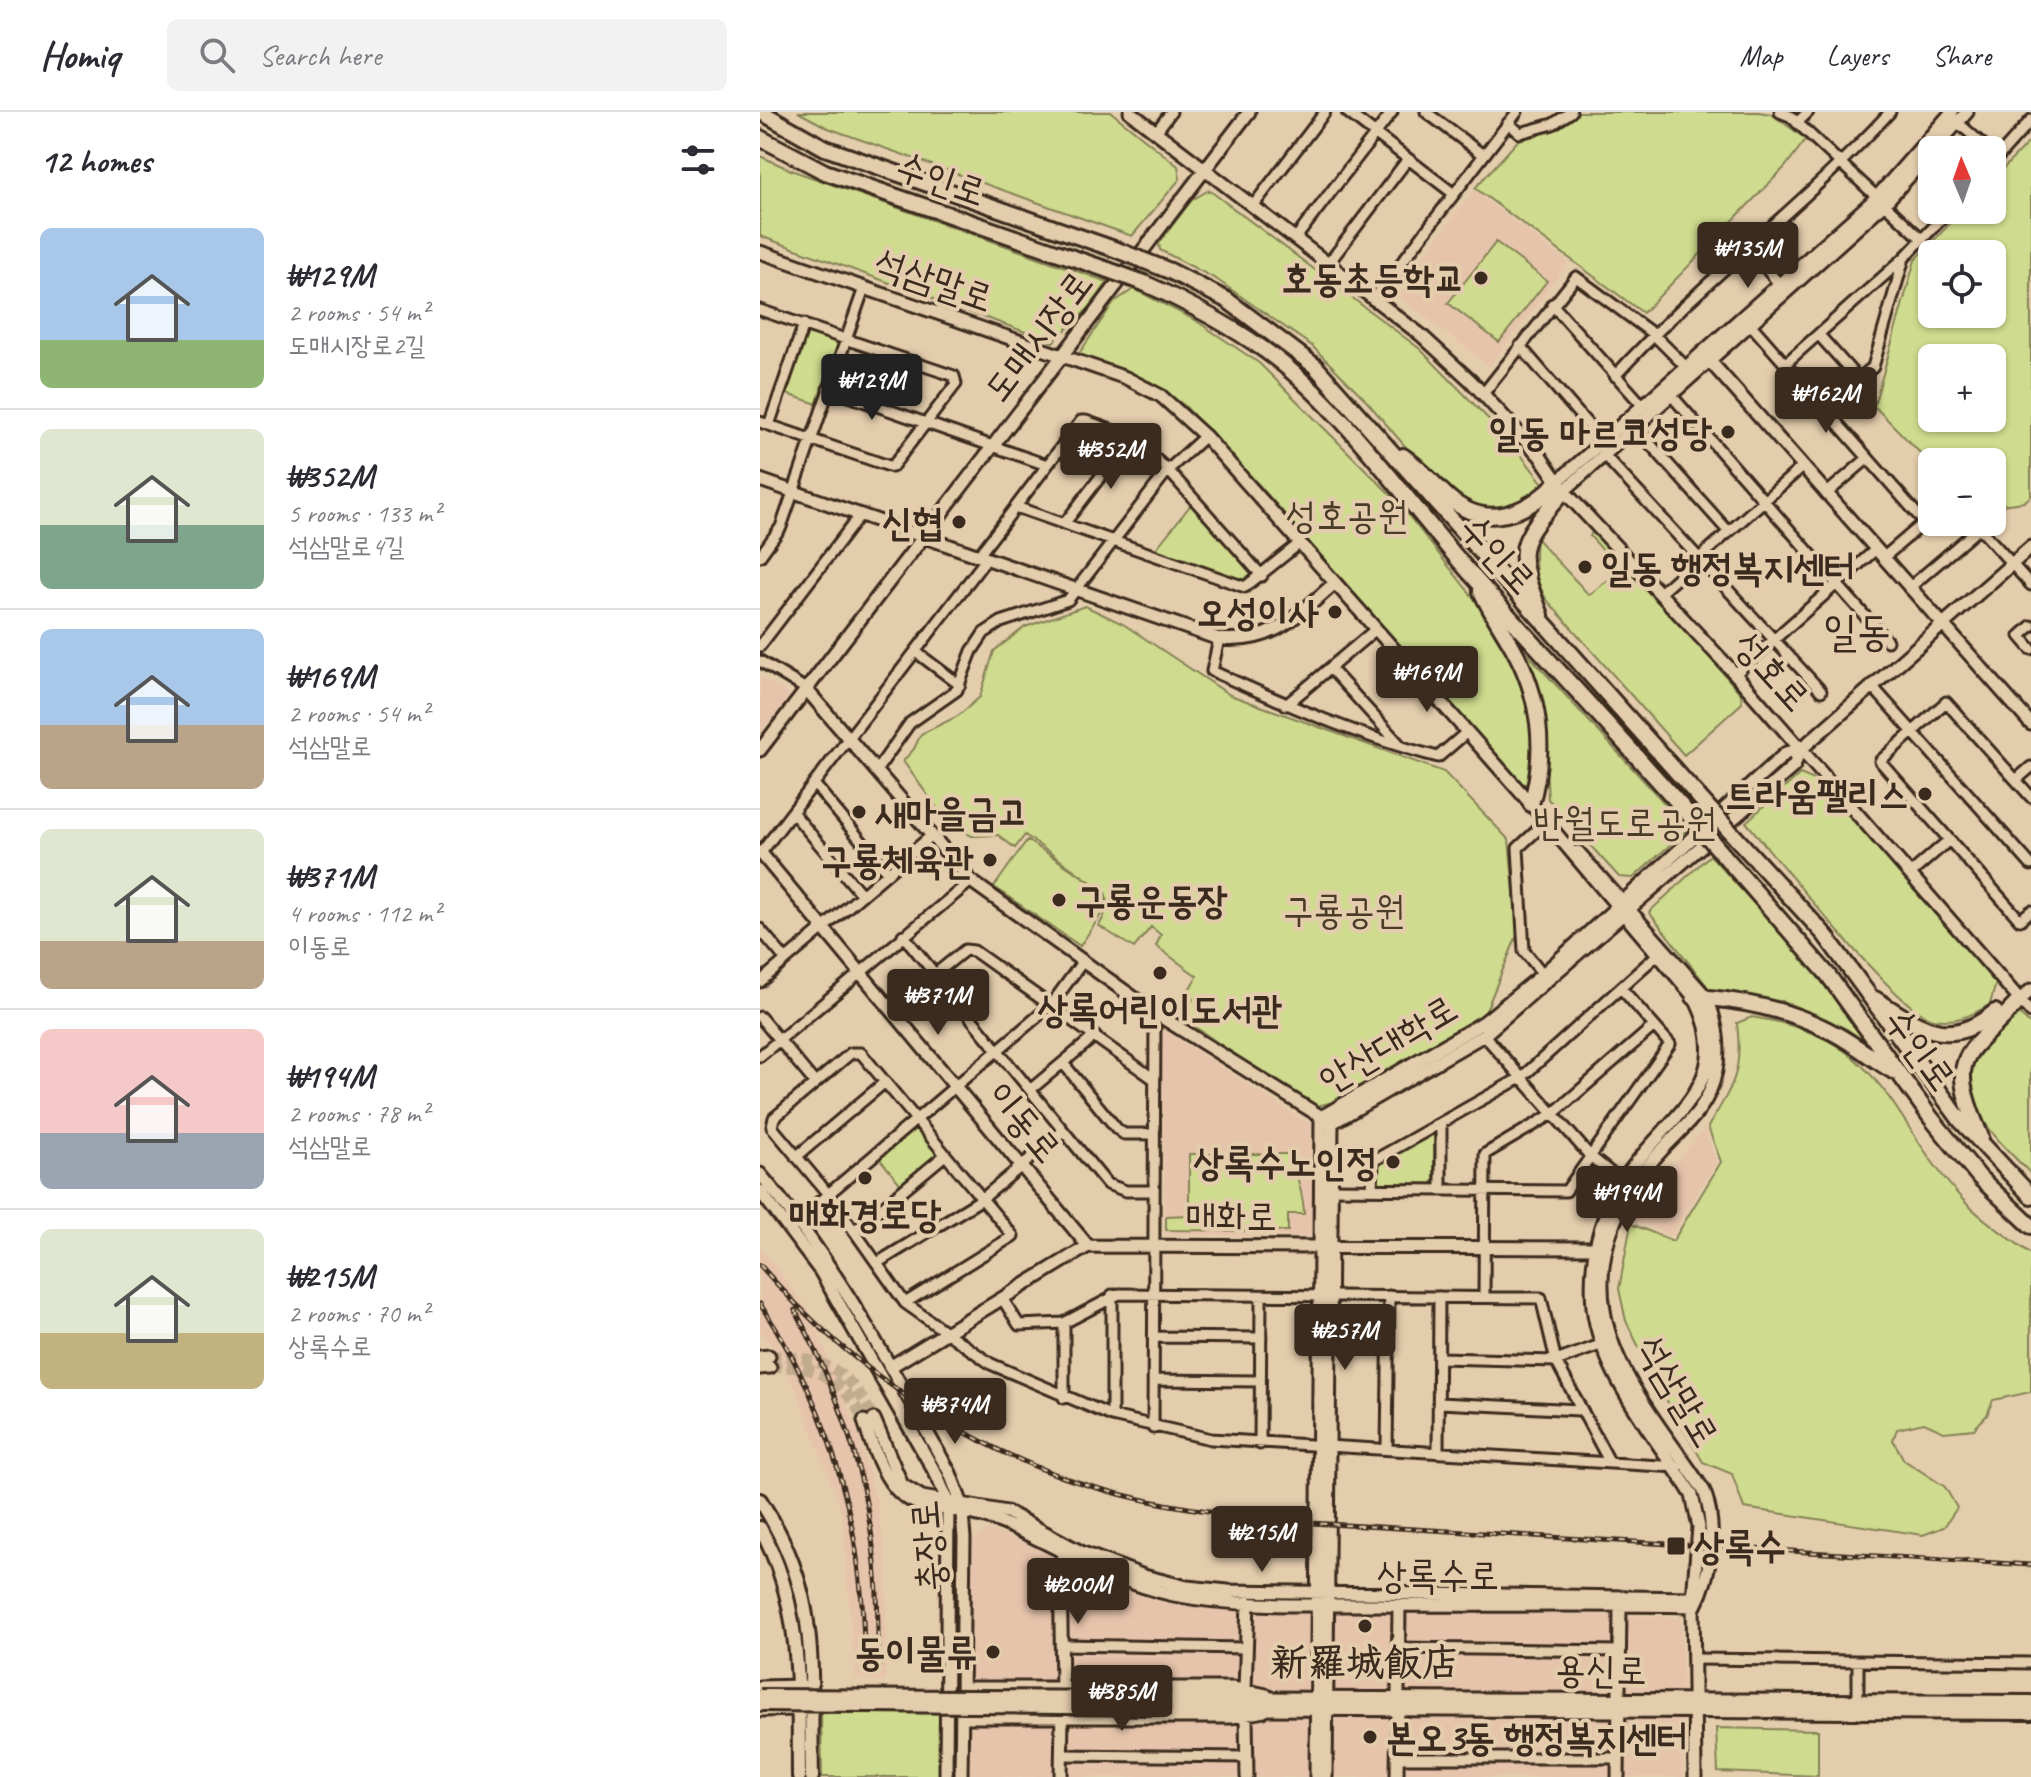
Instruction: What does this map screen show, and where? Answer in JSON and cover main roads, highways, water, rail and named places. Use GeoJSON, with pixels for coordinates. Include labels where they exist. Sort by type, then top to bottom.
{"type":"FeatureCollection","features":[{"type":"Feature","properties":{"kind":"highway","name":"수인로"},"geometry":{"type":"LineString","coordinates":[[761,112],[825,148],[1170,271],[1227,300],[1315,366],[1825,935],[1961,1121],[2031,1196]]}},
{"type":"Feature","properties":{"kind":"highway","name":"수인로"},"geometry":{"type":"LineString","coordinates":[[760,139],[825,172],[1144,283],[1187,302],[1273,357],[1320,400],[1478,583],[1566,675],[1691,817],[1828,975],[1898,1074],[1980,1178],[2031,1226]]}},
{"type":"Feature","properties":{"kind":"highway"},"geometry":{"type":"LineString","coordinates":[[1376,433],[1422,469],[1452,501],[1477,514],[1500,516],[1517,513],[1560,486],[1529,531],[1523,551],[1525,580],[1546,626]]}},
{"type":"Feature","properties":{"kind":"highway"},"geometry":{"type":"LineString","coordinates":[[1478,583],[1490,612],[1513,647],[1536,703],[1540,758],[1531,804]]}},
{"type":"Feature","properties":{"kind":"highway"},"geometry":{"type":"LineString","coordinates":[[1868,996],[1926,1030],[1942,1035],[1965,1031],[2004,1005],[2026,995]]}},
{"type":"Feature","properties":{"kind":"highway"},"geometry":{"type":"LineString","coordinates":[[1986,1148],[1964,1096],[1962,1073],[1970,1048],[2026,995]]}},
{"type":"Feature","properties":{"kind":"highway"},"geometry":{"type":"LineString","coordinates":[[1700,997],[1800,1018],[1830,1031],[1898,1074]]}},
{"type":"Feature","properties":{"kind":"main road"},"geometry":{"type":"LineString","coordinates":[[760,1500],[793,1561],[804,1595],[810,1632],[799,1777]]}},
{"type":"Feature","properties":{"kind":"main road"},"geometry":{"type":"LineString","coordinates":[[760,1528],[785,1583],[795,1623],[804,1685]]}},
{"type":"Feature","properties":{"kind":"main road"},"geometry":{"type":"LineString","coordinates":[[760,1696],[1171,1703]]}},
{"type":"Feature","properties":{"kind":"main road","name":"용신로"},"geometry":{"type":"LineString","coordinates":[[1695,1707],[1858,1701],[2031,1702]]}},
{"type":"Feature","properties":{"kind":"main road"},"geometry":{"type":"LineString","coordinates":[[760,1704],[1171,1703]]}},
{"type":"Feature","properties":{"kind":"main road","name":"용신로"},"geometry":{"type":"LineString","coordinates":[[1171,1703],[2031,1713]]}},
{"type":"Feature","properties":{"kind":"main road"},"geometry":{"type":"LineString","coordinates":[[804,1710],[812,1777]]}},
{"type":"Feature","properties":{"kind":"tunnel"},"geometry":{"type":"LineString","coordinates":[[769,1356],[805,1359],[833,1369],[855,1388],[874,1419]]}},
{"type":"Feature","properties":{"kind":"tunnel"},"geometry":{"type":"LineString","coordinates":[[770,1367],[802,1369],[827,1377],[847,1394],[864,1421]]}},
{"type":"Feature","properties":{"kind":"railway"},"geometry":{"type":"LineString","coordinates":[[760,1265],[836,1341],[878,1376],[923,1407],[969,1435],[1018,1459],[1068,1479],[1119,1494],[1206,1511],[1294,1522],[2031,1565]]}},
{"type":"Feature","properties":{"kind":"railway"},"geometry":{"type":"LineString","coordinates":[[760,1304],[807,1388],[840,1476],[858,1568],[864,1664]]}},
{"type":"Feature","properties":{"kind":"railway"},"geometry":{"type":"LineString","coordinates":[[795,1310],[836,1398],[864,1491],[876,1569],[879,1667]]}},
{"type":"Feature","properties":{"kind":"place","name":"호동초등학교"},"geometry":{"type":"Point","coordinates":[1481,278]}},
{"type":"Feature","properties":{"kind":"place","name":"일동 마르코성당"},"geometry":{"type":"Point","coordinates":[1728,432]}},
{"type":"Feature","properties":{"kind":"place","name":"신협"},"geometry":{"type":"Point","coordinates":[959,522]}},
{"type":"Feature","properties":{"kind":"place","name":"일동 행정복지센터"},"geometry":{"type":"Point","coordinates":[1585,567]}},
{"type":"Feature","properties":{"kind":"place","name":"오성이사"},"geometry":{"type":"Point","coordinates":[1335,612]}},
{"type":"Feature","properties":{"kind":"place","name":"트라움팰리스"},"geometry":{"type":"Point","coordinates":[1925,794]}},
{"type":"Feature","properties":{"kind":"place","name":"새마을금고"},"geometry":{"type":"Point","coordinates":[859,812]}},
{"type":"Feature","properties":{"kind":"place","name":"구룡체육관"},"geometry":{"type":"Point","coordinates":[990,860]}},
{"type":"Feature","properties":{"kind":"place","name":"구룡운동장"},"geometry":{"type":"Point","coordinates":[1059,900]}},
{"type":"Feature","properties":{"kind":"place","name":"상록어린이도서관"},"geometry":{"type":"Point","coordinates":[1160,973]}},
{"type":"Feature","properties":{"kind":"place","name":"상록수노인정"},"geometry":{"type":"Point","coordinates":[1393,1162]}},
{"type":"Feature","properties":{"kind":"place","name":"매화경로당"},"geometry":{"type":"Point","coordinates":[865,1178]}},
{"type":"Feature","properties":{"kind":"place","name":"상록수"},"geometry":{"type":"Point","coordinates":[1676,1546]}},
{"type":"Feature","properties":{"kind":"place","name":"新羅城飯店"},"geometry":{"type":"Point","coordinates":[1365,1626]}},
{"type":"Feature","properties":{"kind":"place","name":"동이물류"},"geometry":{"type":"Point","coordinates":[993,1652]}},
{"type":"Feature","properties":{"kind":"place","name":"본오3동 행정복지센터"},"geometry":{"type":"Point","coordinates":[1370,1737]}},
{"type":"Feature","properties":{"kind":"district","name":"일동"},"geometry":{"type":"Point","coordinates":[1857,631]}},
{"type":"Feature","properties":{"kind":"park label","name":"성호공원"},"geometry":{"type":"Point","coordinates":[1347,515]}},
{"type":"Feature","properties":{"kind":"park label","name":"반월도로공원"},"geometry":{"type":"Point","coordinates":[1625,822]}},
{"type":"Feature","properties":{"kind":"park label","name":"구룡공원"},"geometry":{"type":"Point","coordinates":[1344,910]}}]}
